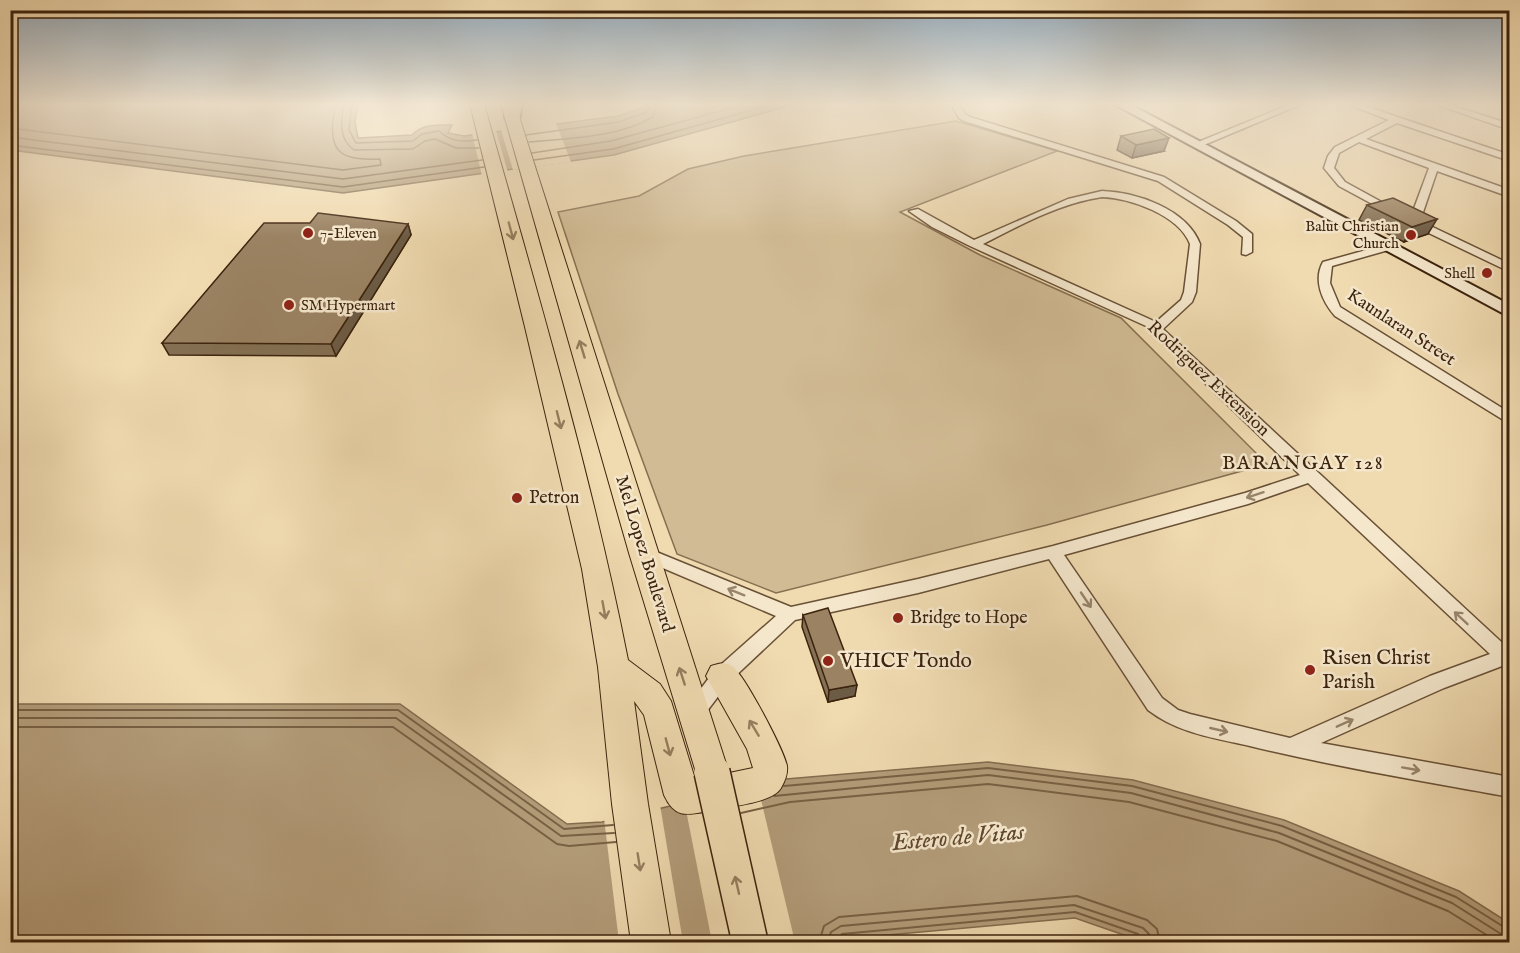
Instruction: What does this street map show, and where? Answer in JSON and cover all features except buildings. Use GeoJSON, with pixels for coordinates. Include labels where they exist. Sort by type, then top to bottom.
{"type":"FeatureCollection","features":[{"type":"Feature","properties":{"kind":"highway"},"geometry":{"type":"LineString","coordinates":[[488,148],[536,327],[594,560],[614,667],[630,804],[651,942]]}},
{"type":"Feature","properties":{"kind":"highway","name":"Mel Lopez Boulevard"},"geometry":{"type":"LineString","coordinates":[[523,148],[643,553],[712,772],[750,942]]}},
{"type":"Feature","properties":{"kind":"highway"},"geometry":{"type":"LineString","coordinates":[[614,667],[649,694],[659,711],[682,795],[686,798],[762,783],[769,778],[771,770],[759,737],[722,676]]}},
{"type":"Feature","properties":{"kind":"main road"},"geometry":{"type":"LineString","coordinates":[[1204,148],[1509,312]]}},
{"type":"Feature","properties":{"kind":"street"},"geometry":{"type":"LineString","coordinates":[[1062,148],[1161,179],[1232,223],[1248,236],[1246,252]]}},
{"type":"Feature","properties":{"kind":"street"},"geometry":{"type":"LineString","coordinates":[[1343,148],[1332,155],[1329,168],[1342,184],[1509,269]]}},
{"type":"Feature","properties":{"kind":"street"},"geometry":{"type":"LineString","coordinates":[[1385,148],[1509,194]]}},
{"type":"Feature","properties":{"kind":"street"},"geometry":{"type":"LineString","coordinates":[[1481,148],[1509,158]]}},
{"type":"Feature","properties":{"kind":"street"},"geometry":{"type":"LineString","coordinates":[[1414,222],[1434,166]]}},
{"type":"Feature","properties":{"kind":"street"},"geometry":{"type":"LineString","coordinates":[[974,244],[1004,228],[1084,195],[1119,195],[1137,199],[1155,207],[1185,228],[1193,237],[1195,244],[1190,292],[1185,302],[1157,328]]}},
{"type":"Feature","properties":{"kind":"street","name":"Rodriguez Extension"},"geometry":{"type":"LineString","coordinates":[[914,211],[974,244],[1138,315],[1157,328],[1311,477],[1507,660]]}},
{"type":"Feature","properties":{"kind":"street","name":"Kaunlaran Street"},"geometry":{"type":"LineString","coordinates":[[1388,247],[1327,264],[1324,269],[1332,306],[1339,313],[1509,420]]}},
{"type":"Feature","properties":{"kind":"street"},"geometry":{"type":"LineString","coordinates":[[1496,263],[1509,256]]}},
{"type":"Feature","properties":{"kind":"street"},"geometry":{"type":"LineString","coordinates":[[694,713],[722,676],[790,614],[1053,552],[1248,498],[1311,477]]}},
{"type":"Feature","properties":{"kind":"street"},"geometry":{"type":"LineString","coordinates":[[1053,552],[1155,704],[1172,717],[1291,747],[1509,787]]}},
{"type":"Feature","properties":{"kind":"street"},"geometry":{"type":"LineString","coordinates":[[643,553],[790,614]]}},
{"type":"Feature","properties":{"kind":"street"},"geometry":{"type":"LineString","coordinates":[[1291,747],[1437,682],[1507,660]]}},
{"type":"Feature","properties":{"kind":"shaded area"},"geometry":{"type":"Polygon","coordinates":[[[790,148],[1048,148],[1057,151],[900,212],[980,255],[1121,318],[1267,464],[1047,525],[776,593],[677,554],[618,394],[558,212],[639,196],[688,169],[790,148]]]}},
{"type":"Feature","properties":{"kind":"water"},"geometry":{"type":"Polygon","coordinates":[[[637,148],[614,155],[343,193],[11,150],[637,148]]]}},
{"type":"Feature","properties":{"kind":"water","name":"Estero de Vitas"},"geometry":{"type":"Polygon","coordinates":[[[10,704],[400,704],[567,824],[602,822],[786,779],[988,762],[1133,780],[1284,820],[1459,891],[1509,923],[1509,942],[1144,942],[1075,918],[810,942],[11,942],[10,704]]]}},
{"type":"Feature","properties":{"kind":"pier"},"geometry":{"type":"Polygon","coordinates":[[[476,148],[501,148],[508,173],[482,176],[476,148]]]}},
{"type":"Feature","properties":{"kind":"pier"},"geometry":{"type":"Polygon","coordinates":[[[507,148],[566,148],[571,162],[513,170],[507,148]]]}},
{"type":"Feature","properties":{"kind":"pier"},"geometry":{"type":"Polygon","coordinates":[[[757,783],[795,942],[712,942],[684,800],[757,783]]]}},
{"type":"Feature","properties":{"kind":"pier"},"geometry":{"type":"Polygon","coordinates":[[[660,805],[683,942],[619,942],[604,818],[660,805]]]}},
{"type":"Feature","properties":{"kind":"place","name":"7-Eleven"},"geometry":{"type":"Point","coordinates":[308,233]}},
{"type":"Feature","properties":{"kind":"place","name":"Balut Christian Church"},"geometry":{"type":"Point","coordinates":[1411,235]}},
{"type":"Feature","properties":{"kind":"place","name":"Shell"},"geometry":{"type":"Point","coordinates":[1487,273]}},
{"type":"Feature","properties":{"kind":"place","name":"SM Hypermart"},"geometry":{"type":"Point","coordinates":[289,305]}},
{"type":"Feature","properties":{"kind":"place","name":"Petron"},"geometry":{"type":"Point","coordinates":[517,498]}},
{"type":"Feature","properties":{"kind":"place","name":"Bridge to Hope"},"geometry":{"type":"Point","coordinates":[898,618]}},
{"type":"Feature","properties":{"kind":"place","name":"VHICF Tondo"},"geometry":{"type":"Point","coordinates":[828,661]}},
{"type":"Feature","properties":{"kind":"place","name":"Risen Christ Parish"},"geometry":{"type":"Point","coordinates":[1310,670]}},
{"type":"Feature","properties":{"kind":"district","name":"BARANGAY 128"},"geometry":{"type":"Point","coordinates":[1303,463]}}]}
